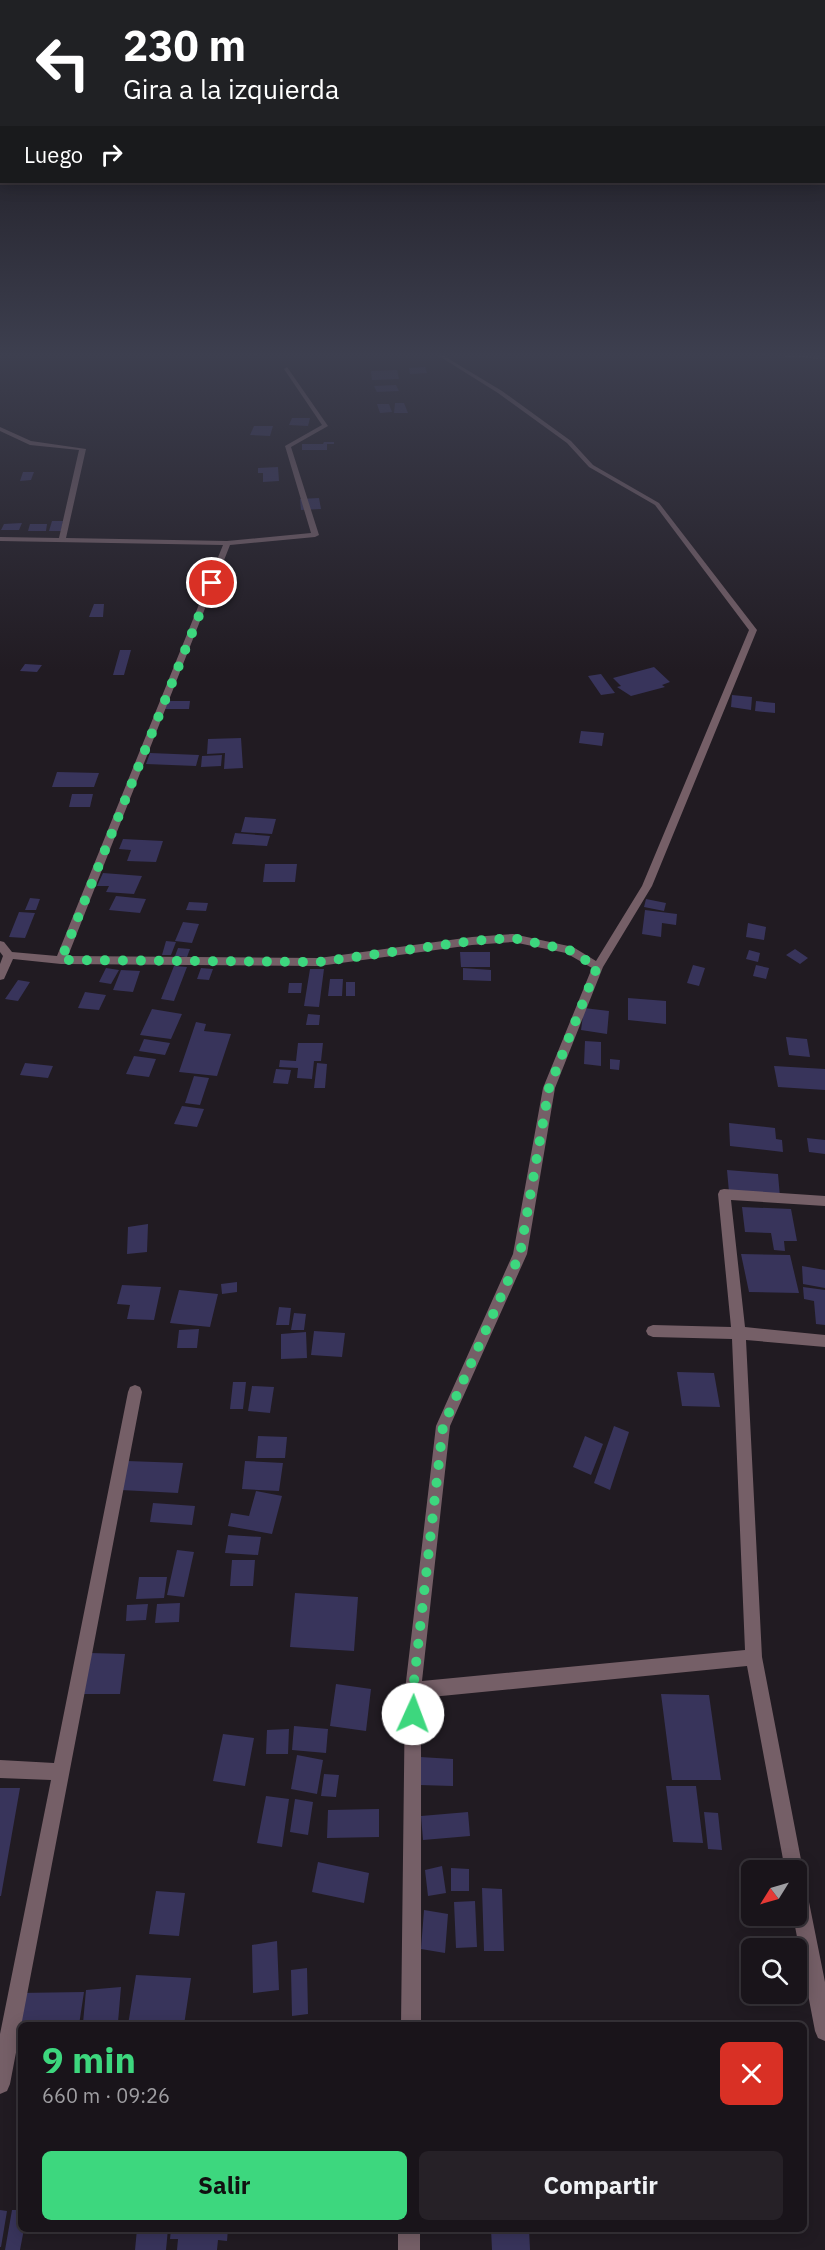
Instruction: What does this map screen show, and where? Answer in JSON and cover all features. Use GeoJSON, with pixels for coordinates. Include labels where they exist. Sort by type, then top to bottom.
{"type":"FeatureCollection","features":[{"type":"Feature","properties":{"kind":"street"},"geometry":{"type":"LineString","coordinates":[[62,540],[80,461]]}},
{"type":"Feature","properties":{"kind":"street"},"geometry":{"type":"LineString","coordinates":[[0,539],[228,543],[315,535],[293,461]]}},
{"type":"Feature","properties":{"kind":"street"},"geometry":{"type":"LineString","coordinates":[[411,2022],[413,1690],[443,1426],[520,1254],[549,1088],[597,967],[648,886],[753,630],[657,504],[591,466],[586,461]]}},
{"type":"Feature","properties":{"kind":"street"},"geometry":{"type":"LineString","coordinates":[[61,960],[228,543]]}},
{"type":"Feature","properties":{"kind":"street"},"geometry":{"type":"LineString","coordinates":[[0,945],[9,955],[61,960],[319,962],[472,941],[513,938],[569,950],[597,967]]}},
{"type":"Feature","properties":{"kind":"street"},"geometry":{"type":"LineString","coordinates":[[0,976],[9,955]]}},
{"type":"Feature","properties":{"kind":"street"},"geometry":{"type":"LineString","coordinates":[[792,1860],[754,1657],[739,1333],[724,1194],[825,1201]]}},
{"type":"Feature","properties":{"kind":"street"},"geometry":{"type":"LineString","coordinates":[[653,1331],[739,1333],[825,1341]]}},
{"type":"Feature","properties":{"kind":"street"},"geometry":{"type":"LineString","coordinates":[[0,2084],[135,1392]]}},
{"type":"Feature","properties":{"kind":"street"},"geometry":{"type":"LineString","coordinates":[[413,1690],[754,1657]]}},
{"type":"Feature","properties":{"kind":"street"},"geometry":{"type":"LineString","coordinates":[[0,1769],[61,1772]]}},
{"type":"Feature","properties":{"kind":"street"},"geometry":{"type":"LineString","coordinates":[[805,1926],[825,2031]]}},
{"type":"Feature","properties":{"kind":"street"},"geometry":{"type":"LineString","coordinates":[[409,2250],[410,2232]]}},
{"type":"Feature","properties":{"kind":"building"},"geometry":{"type":"Polygon","coordinates":[[[278,467],[279,481],[263,482],[263,473],[258,473],[258,468],[278,467]]]}},
{"type":"Feature","properties":{"kind":"building"},"geometry":{"type":"Polygon","coordinates":[[[23,472],[34,472],[31,480],[20,481],[23,472]]]}},
{"type":"Feature","properties":{"kind":"building"},"geometry":{"type":"Polygon","coordinates":[[[319,498],[321,509],[301,510],[300,499],[319,498]]]}},
{"type":"Feature","properties":{"kind":"building"},"geometry":{"type":"Polygon","coordinates":[[[52,521],[63,521],[61,531],[49,531],[52,521]]]}},
{"type":"Feature","properties":{"kind":"building"},"geometry":{"type":"Polygon","coordinates":[[[22,523],[19,530],[1,530],[4,524],[22,523]]]}},
{"type":"Feature","properties":{"kind":"building"},"geometry":{"type":"Polygon","coordinates":[[[30,524],[47,524],[46,531],[28,531],[30,524]]]}},
{"type":"Feature","properties":{"kind":"building"},"geometry":{"type":"Polygon","coordinates":[[[94,604],[104,604],[103,617],[89,617],[94,604]]]}},
{"type":"Feature","properties":{"kind":"building"},"geometry":{"type":"Polygon","coordinates":[[[120,650],[131,650],[124,675],[113,675],[120,650]]]}},
{"type":"Feature","properties":{"kind":"building"},"geometry":{"type":"Polygon","coordinates":[[[25,664],[42,665],[37,672],[20,671],[25,664]]]}},
{"type":"Feature","properties":{"kind":"building"},"geometry":{"type":"Polygon","coordinates":[[[654,667],[670,682],[662,685],[665,687],[631,696],[617,687],[621,686],[613,678],[654,667]]]}},
{"type":"Feature","properties":{"kind":"building"},"geometry":{"type":"Polygon","coordinates":[[[601,674],[615,693],[601,695],[588,676],[601,674]]]}},
{"type":"Feature","properties":{"kind":"building"},"geometry":{"type":"Polygon","coordinates":[[[732,695],[752,697],[751,710],[731,707],[732,695]]]}},
{"type":"Feature","properties":{"kind":"building"},"geometry":{"type":"Polygon","coordinates":[[[166,701],[190,701],[189,709],[164,709],[166,701]]]}},
{"type":"Feature","properties":{"kind":"building"},"geometry":{"type":"Polygon","coordinates":[[[756,701],[775,703],[775,713],[755,711],[756,701]]]}},
{"type":"Feature","properties":{"kind":"building"},"geometry":{"type":"Polygon","coordinates":[[[581,731],[604,733],[602,746],[579,743],[581,731]]]}},
{"type":"Feature","properties":{"kind":"building"},"geometry":{"type":"Polygon","coordinates":[[[241,738],[243,768],[224,769],[225,753],[207,754],[208,739],[241,738]]]}},
{"type":"Feature","properties":{"kind":"building"},"geometry":{"type":"Polygon","coordinates":[[[150,753],[199,755],[196,766],[146,764],[150,753]]]}},
{"type":"Feature","properties":{"kind":"building"},"geometry":{"type":"Polygon","coordinates":[[[222,755],[221,766],[201,767],[202,756],[222,755]]]}},
{"type":"Feature","properties":{"kind":"building"},"geometry":{"type":"Polygon","coordinates":[[[57,772],[99,773],[94,787],[52,787],[57,772]]]}},
{"type":"Feature","properties":{"kind":"building"},"geometry":{"type":"Polygon","coordinates":[[[72,794],[93,794],[90,807],[69,807],[72,794]]]}},
{"type":"Feature","properties":{"kind":"building"},"geometry":{"type":"Polygon","coordinates":[[[245,817],[276,819],[272,834],[241,832],[245,817]]]}},
{"type":"Feature","properties":{"kind":"building"},"geometry":{"type":"Polygon","coordinates":[[[235,833],[270,836],[267,846],[232,844],[235,833]]]}},
{"type":"Feature","properties":{"kind":"building"},"geometry":{"type":"Polygon","coordinates":[[[123,839],[163,841],[156,862],[127,861],[131,850],[119,849],[123,839]]]}},
{"type":"Feature","properties":{"kind":"building"},"geometry":{"type":"Polygon","coordinates":[[[265,864],[297,864],[295,882],[263,882],[265,864]]]}},
{"type":"Feature","properties":{"kind":"building"},"geometry":{"type":"Polygon","coordinates":[[[103,873],[142,876],[134,894],[106,892],[109,886],[97,886],[103,873]]]}},
{"type":"Feature","properties":{"kind":"building"},"geometry":{"type":"Polygon","coordinates":[[[116,896],[146,899],[140,913],[109,910],[116,896]]]}},
{"type":"Feature","properties":{"kind":"building"},"geometry":{"type":"Polygon","coordinates":[[[30,898],[40,899],[36,910],[25,910],[30,898]]]}},
{"type":"Feature","properties":{"kind":"building"},"geometry":{"type":"Polygon","coordinates":[[[646,899],[666,903],[664,911],[644,907],[646,899]]]}},
{"type":"Feature","properties":{"kind":"building"},"geometry":{"type":"Polygon","coordinates":[[[189,902],[208,903],[206,911],[186,910],[189,902]]]}},
{"type":"Feature","properties":{"kind":"building"},"geometry":{"type":"Polygon","coordinates":[[[645,910],[677,914],[676,925],[662,923],[661,937],[642,934],[645,910]]]}},
{"type":"Feature","properties":{"kind":"building"},"geometry":{"type":"Polygon","coordinates":[[[19,912],[35,913],[25,938],[9,937],[19,912]]]}},
{"type":"Feature","properties":{"kind":"building"},"geometry":{"type":"Polygon","coordinates":[[[183,922],[199,924],[192,943],[175,941],[183,922]]]}},
{"type":"Feature","properties":{"kind":"building"},"geometry":{"type":"Polygon","coordinates":[[[748,923],[766,927],[764,940],[746,937],[748,923]]]}},
{"type":"Feature","properties":{"kind":"building"},"geometry":{"type":"Polygon","coordinates":[[[166,941],[176,942],[171,955],[162,955],[166,941]]]}},
{"type":"Feature","properties":{"kind":"building"},"geometry":{"type":"Polygon","coordinates":[[[178,948],[190,949],[187,957],[175,956],[178,948]]]}},
{"type":"Feature","properties":{"kind":"building"},"geometry":{"type":"Polygon","coordinates":[[[795,949],[808,958],[800,964],[786,955],[795,949]]]}},
{"type":"Feature","properties":{"kind":"building"},"geometry":{"type":"Polygon","coordinates":[[[749,950],[760,953],[758,962],[746,959],[749,950]]]}},
{"type":"Feature","properties":{"kind":"building"},"geometry":{"type":"Polygon","coordinates":[[[460,952],[490,952],[490,967],[461,967],[460,952]]]}},
{"type":"Feature","properties":{"kind":"building"},"geometry":{"type":"Polygon","coordinates":[[[693,965],[705,968],[699,986],[687,983],[693,965]]]}},
{"type":"Feature","properties":{"kind":"building"},"geometry":{"type":"Polygon","coordinates":[[[756,965],[769,968],[766,979],[753,976],[756,965]]]}},
{"type":"Feature","properties":{"kind":"building"},"geometry":{"type":"Polygon","coordinates":[[[174,966],[187,967],[174,1001],[161,999],[174,966]]]}},
{"type":"Feature","properties":{"kind":"building"},"geometry":{"type":"Polygon","coordinates":[[[106,968],[119,970],[111,984],[99,982],[106,968]]]}},
{"type":"Feature","properties":{"kind":"building"},"geometry":{"type":"Polygon","coordinates":[[[201,968],[213,969],[209,980],[197,979],[201,968]]]}},
{"type":"Feature","properties":{"kind":"building"},"geometry":{"type":"Polygon","coordinates":[[[463,968],[491,970],[491,981],[463,980],[463,968]]]}},
{"type":"Feature","properties":{"kind":"building"},"geometry":{"type":"Polygon","coordinates":[[[310,969],[324,969],[319,1007],[304,1006],[310,969]]]}},
{"type":"Feature","properties":{"kind":"building"},"geometry":{"type":"Polygon","coordinates":[[[121,970],[140,971],[133,992],[113,990],[121,970]]]}},
{"type":"Feature","properties":{"kind":"building"},"geometry":{"type":"Polygon","coordinates":[[[330,979],[343,979],[342,996],[328,996],[330,979]]]}},
{"type":"Feature","properties":{"kind":"building"},"geometry":{"type":"Polygon","coordinates":[[[18,980],[30,982],[18,1001],[5,999],[18,980]]]}},
{"type":"Feature","properties":{"kind":"building"},"geometry":{"type":"Polygon","coordinates":[[[346,982],[355,982],[355,996],[346,996],[346,982]]]}},
{"type":"Feature","properties":{"kind":"building"},"geometry":{"type":"Polygon","coordinates":[[[289,983],[302,983],[301,993],[288,993],[289,983]]]}},
{"type":"Feature","properties":{"kind":"building"},"geometry":{"type":"Polygon","coordinates":[[[85,992],[106,995],[99,1010],[78,1008],[85,992]]]}},
{"type":"Feature","properties":{"kind":"building"},"geometry":{"type":"Polygon","coordinates":[[[628,998],[666,1001],[666,1024],[628,1020],[628,998]]]}},
{"type":"Feature","properties":{"kind":"building"},"geometry":{"type":"Polygon","coordinates":[[[584,1008],[609,1011],[607,1034],[581,1030],[584,1008]]]}},
{"type":"Feature","properties":{"kind":"building"},"geometry":{"type":"Polygon","coordinates":[[[152,1009],[182,1014],[171,1039],[140,1035],[152,1009]]]}},
{"type":"Feature","properties":{"kind":"building"},"geometry":{"type":"Polygon","coordinates":[[[308,1014],[320,1015],[319,1025],[306,1025],[308,1014]]]}},
{"type":"Feature","properties":{"kind":"building"},"geometry":{"type":"Polygon","coordinates":[[[196,1022],[206,1024],[204,1031],[231,1034],[217,1076],[179,1072],[196,1022]]]}},
{"type":"Feature","properties":{"kind":"building"},"geometry":{"type":"Polygon","coordinates":[[[786,1037],[807,1039],[810,1057],[789,1055],[786,1037]]]}},
{"type":"Feature","properties":{"kind":"building"},"geometry":{"type":"Polygon","coordinates":[[[144,1039],[170,1043],[165,1055],[139,1051],[144,1039]]]}},
{"type":"Feature","properties":{"kind":"building"},"geometry":{"type":"Polygon","coordinates":[[[585,1041],[601,1042],[601,1066],[584,1064],[585,1041]]]}},
{"type":"Feature","properties":{"kind":"building"},"geometry":{"type":"Polygon","coordinates":[[[298,1043],[323,1043],[321,1061],[314,1061],[312,1079],[297,1078],[298,1068],[279,1067],[280,1060],[296,1061],[298,1043]]]}},
{"type":"Feature","properties":{"kind":"building"},"geometry":{"type":"Polygon","coordinates":[[[134,1056],[156,1059],[149,1077],[126,1074],[134,1056]]]}},
{"type":"Feature","properties":{"kind":"building"},"geometry":{"type":"Polygon","coordinates":[[[610,1059],[620,1060],[619,1070],[610,1069],[610,1059]]]}},
{"type":"Feature","properties":{"kind":"building"},"geometry":{"type":"Polygon","coordinates":[[[25,1063],[53,1066],[48,1078],[20,1075],[25,1063]]]}},
{"type":"Feature","properties":{"kind":"building"},"geometry":{"type":"Polygon","coordinates":[[[317,1063],[327,1064],[325,1088],[314,1088],[317,1063]]]}},
{"type":"Feature","properties":{"kind":"building"},"geometry":{"type":"Polygon","coordinates":[[[774,1066],[825,1069],[825,1090],[778,1087],[774,1066]]]}},
{"type":"Feature","properties":{"kind":"building"},"geometry":{"type":"Polygon","coordinates":[[[276,1069],[291,1070],[288,1084],[273,1083],[276,1069]]]}},
{"type":"Feature","properties":{"kind":"building"},"geometry":{"type":"Polygon","coordinates":[[[194,1076],[209,1078],[200,1105],[185,1103],[194,1076]]]}},
{"type":"Feature","properties":{"kind":"building"},"geometry":{"type":"Polygon","coordinates":[[[182,1106],[204,1109],[197,1127],[174,1124],[182,1106]]]}},
{"type":"Feature","properties":{"kind":"building"},"geometry":{"type":"Polygon","coordinates":[[[729,1123],[775,1128],[776,1139],[782,1140],[783,1152],[730,1146],[729,1123]]]}},
{"type":"Feature","properties":{"kind":"building"},"geometry":{"type":"Polygon","coordinates":[[[807,1138],[825,1140],[825,1154],[809,1152],[807,1138]]]}},
{"type":"Feature","properties":{"kind":"building"},"geometry":{"type":"Polygon","coordinates":[[[727,1170],[778,1174],[780,1197],[729,1192],[727,1170]]]}},
{"type":"Feature","properties":{"kind":"building"},"geometry":{"type":"Polygon","coordinates":[[[742,1207],[791,1209],[797,1241],[784,1241],[785,1251],[774,1250],[771,1233],[745,1232],[742,1207]]]}},
{"type":"Feature","properties":{"kind":"building"},"geometry":{"type":"Polygon","coordinates":[[[148,1224],[147,1252],[127,1254],[128,1227],[148,1224]]]}},
{"type":"Feature","properties":{"kind":"building"},"geometry":{"type":"Polygon","coordinates":[[[741,1254],[790,1255],[799,1293],[749,1292],[741,1254]]]}},
{"type":"Feature","properties":{"kind":"building"},"geometry":{"type":"Polygon","coordinates":[[[802,1266],[825,1270],[825,1288],[803,1284],[802,1266]]]}},
{"type":"Feature","properties":{"kind":"building"},"geometry":{"type":"Polygon","coordinates":[[[237,1282],[237,1292],[222,1294],[221,1284],[237,1282]]]}},
{"type":"Feature","properties":{"kind":"building"},"geometry":{"type":"Polygon","coordinates":[[[122,1285],[161,1287],[154,1320],[127,1319],[130,1305],[117,1304],[122,1285]]]}},
{"type":"Feature","properties":{"kind":"building"},"geometry":{"type":"Polygon","coordinates":[[[803,1287],[825,1290],[825,1325],[816,1324],[814,1301],[804,1299],[803,1287]]]}},
{"type":"Feature","properties":{"kind":"building"},"geometry":{"type":"Polygon","coordinates":[[[179,1290],[218,1294],[210,1327],[170,1323],[179,1290]]]}},
{"type":"Feature","properties":{"kind":"building"},"geometry":{"type":"Polygon","coordinates":[[[279,1307],[291,1308],[289,1325],[276,1325],[279,1307]]]}},
{"type":"Feature","properties":{"kind":"building"},"geometry":{"type":"Polygon","coordinates":[[[294,1313],[306,1314],[304,1330],[291,1330],[294,1313]]]}},
{"type":"Feature","properties":{"kind":"building"},"geometry":{"type":"Polygon","coordinates":[[[199,1329],[197,1348],[177,1348],[179,1330],[199,1329]]]}},
{"type":"Feature","properties":{"kind":"building"},"geometry":{"type":"Polygon","coordinates":[[[314,1331],[345,1333],[342,1357],[311,1355],[314,1331]]]}},
{"type":"Feature","properties":{"kind":"building"},"geometry":{"type":"Polygon","coordinates":[[[306,1332],[307,1358],[281,1359],[281,1334],[306,1332]]]}},
{"type":"Feature","properties":{"kind":"building"},"geometry":{"type":"Polygon","coordinates":[[[677,1372],[714,1373],[720,1407],[682,1406],[677,1372]]]}},
{"type":"Feature","properties":{"kind":"building"},"geometry":{"type":"Polygon","coordinates":[[[233,1382],[246,1382],[243,1409],[230,1409],[233,1382]]]}},
{"type":"Feature","properties":{"kind":"building"},"geometry":{"type":"Polygon","coordinates":[[[252,1386],[274,1387],[270,1413],[248,1411],[252,1386]]]}},
{"type":"Feature","properties":{"kind":"building"},"geometry":{"type":"Polygon","coordinates":[[[614,1426],[629,1432],[610,1490],[594,1483],[614,1426]]]}},
{"type":"Feature","properties":{"kind":"building"},"geometry":{"type":"Polygon","coordinates":[[[258,1436],[287,1437],[285,1458],[256,1458],[258,1436]]]}},
{"type":"Feature","properties":{"kind":"building"},"geometry":{"type":"Polygon","coordinates":[[[585,1436],[603,1444],[591,1475],[573,1467],[585,1436]]]}},
{"type":"Feature","properties":{"kind":"building"},"geometry":{"type":"Polygon","coordinates":[[[127,1461],[183,1463],[178,1493],[121,1490],[127,1461]]]}},
{"type":"Feature","properties":{"kind":"building"},"geometry":{"type":"Polygon","coordinates":[[[245,1461],[283,1463],[279,1491],[242,1489],[245,1461]]]}},
{"type":"Feature","properties":{"kind":"building"},"geometry":{"type":"Polygon","coordinates":[[[256,1491],[282,1496],[272,1534],[228,1526],[231,1513],[249,1516],[256,1491]]]}},
{"type":"Feature","properties":{"kind":"building"},"geometry":{"type":"Polygon","coordinates":[[[153,1503],[195,1506],[192,1525],[150,1522],[153,1503]]]}},
{"type":"Feature","properties":{"kind":"building"},"geometry":{"type":"Polygon","coordinates":[[[228,1535],[261,1537],[258,1555],[225,1553],[228,1535]]]}},
{"type":"Feature","properties":{"kind":"building"},"geometry":{"type":"Polygon","coordinates":[[[177,1550],[194,1552],[184,1597],[167,1595],[177,1550]]]}},
{"type":"Feature","properties":{"kind":"building"},"geometry":{"type":"Polygon","coordinates":[[[232,1560],[255,1560],[253,1586],[230,1586],[232,1560]]]}},
{"type":"Feature","properties":{"kind":"building"},"geometry":{"type":"Polygon","coordinates":[[[139,1577],[167,1577],[164,1598],[136,1599],[139,1577]]]}},
{"type":"Feature","properties":{"kind":"building"},"geometry":{"type":"Polygon","coordinates":[[[295,1593],[358,1597],[354,1651],[290,1647],[295,1593]]]}},
{"type":"Feature","properties":{"kind":"building"},"geometry":{"type":"Polygon","coordinates":[[[180,1603],[179,1622],[155,1623],[157,1604],[180,1603]]]}},
{"type":"Feature","properties":{"kind":"building"},"geometry":{"type":"Polygon","coordinates":[[[148,1604],[146,1620],[126,1621],[127,1605],[148,1604]]]}},
{"type":"Feature","properties":{"kind":"building"},"geometry":{"type":"Polygon","coordinates":[[[90,1653],[125,1654],[120,1694],[84,1694],[90,1653]]]}},
{"type":"Feature","properties":{"kind":"building"},"geometry":{"type":"Polygon","coordinates":[[[336,1684],[371,1689],[366,1731],[330,1726],[336,1684]]]}},
{"type":"Feature","properties":{"kind":"building"},"geometry":{"type":"Polygon","coordinates":[[[661,1694],[709,1695],[721,1780],[672,1780],[661,1694]]]}},
{"type":"Feature","properties":{"kind":"building"},"geometry":{"type":"Polygon","coordinates":[[[294,1726],[328,1729],[326,1753],[292,1750],[294,1726]]]}},
{"type":"Feature","properties":{"kind":"building"},"geometry":{"type":"Polygon","coordinates":[[[289,1729],[288,1754],[266,1754],[267,1730],[289,1729]]]}},
{"type":"Feature","properties":{"kind":"building"},"geometry":{"type":"Polygon","coordinates":[[[223,1734],[254,1738],[245,1786],[213,1781],[223,1734]]]}},
{"type":"Feature","properties":{"kind":"building"},"geometry":{"type":"Polygon","coordinates":[[[297,1755],[323,1760],[317,1794],[291,1789],[297,1755]]]}},
{"type":"Feature","properties":{"kind":"building"},"geometry":{"type":"Polygon","coordinates":[[[420,1757],[453,1759],[453,1786],[419,1785],[420,1757]]]}},
{"type":"Feature","properties":{"kind":"building"},"geometry":{"type":"Polygon","coordinates":[[[324,1774],[339,1775],[336,1797],[321,1796],[324,1774]]]}},
{"type":"Feature","properties":{"kind":"building"},"geometry":{"type":"Polygon","coordinates":[[[666,1786],[696,1786],[703,1843],[673,1842],[666,1786]]]}},
{"type":"Feature","properties":{"kind":"building"},"geometry":{"type":"Polygon","coordinates":[[[0,1788],[20,1788],[1,1896],[0,1896],[0,1788]]]}},
{"type":"Feature","properties":{"kind":"building"},"geometry":{"type":"Polygon","coordinates":[[[266,1796],[289,1799],[282,1847],[257,1843],[266,1796]]]}},
{"type":"Feature","properties":{"kind":"building"},"geometry":{"type":"Polygon","coordinates":[[[295,1799],[313,1802],[308,1835],[290,1832],[295,1799]]]}},
{"type":"Feature","properties":{"kind":"building"},"geometry":{"type":"Polygon","coordinates":[[[379,1809],[379,1837],[327,1838],[328,1810],[379,1809]]]}},
{"type":"Feature","properties":{"kind":"building"},"geometry":{"type":"Polygon","coordinates":[[[468,1812],[470,1836],[423,1840],[421,1816],[468,1812]]]}},
{"type":"Feature","properties":{"kind":"building"},"geometry":{"type":"Polygon","coordinates":[[[704,1812],[718,1813],[722,1850],[708,1849],[704,1812]]]}},
{"type":"Feature","properties":{"kind":"building"},"geometry":{"type":"Polygon","coordinates":[[[318,1862],[369,1873],[364,1903],[312,1892],[318,1862]]]}},
{"type":"Feature","properties":{"kind":"building"},"geometry":{"type":"Polygon","coordinates":[[[442,1866],[446,1893],[428,1896],[425,1870],[442,1866]]]}},
{"type":"Feature","properties":{"kind":"building"},"geometry":{"type":"Polygon","coordinates":[[[451,1868],[469,1869],[469,1891],[451,1891],[451,1868]]]}},
{"type":"Feature","properties":{"kind":"building"},"geometry":{"type":"Polygon","coordinates":[[[482,1888],[502,1889],[504,1951],[484,1951],[482,1888]]]}},
{"type":"Feature","properties":{"kind":"building"},"geometry":{"type":"Polygon","coordinates":[[[156,1891],[185,1893],[179,1936],[149,1934],[156,1891]]]}},
{"type":"Feature","properties":{"kind":"building"},"geometry":{"type":"Polygon","coordinates":[[[475,1901],[477,1947],[456,1948],[454,1902],[475,1901]]]}},
{"type":"Feature","properties":{"kind":"building"},"geometry":{"type":"Polygon","coordinates":[[[424,1910],[448,1914],[445,1953],[421,1949],[424,1910]]]}},
{"type":"Feature","properties":{"kind":"building"},"geometry":{"type":"Polygon","coordinates":[[[277,1941],[279,1990],[253,1993],[252,1945],[277,1941]]]}},
{"type":"Feature","properties":{"kind":"building"},"geometry":{"type":"Polygon","coordinates":[[[307,1968],[308,2014],[292,2016],[291,1970],[307,1968]]]}},
{"type":"Feature","properties":{"kind":"building"},"geometry":{"type":"Polygon","coordinates":[[[136,1975],[191,1978],[184,2022],[128,2022],[136,1975]]]}},
{"type":"Feature","properties":{"kind":"building"},"geometry":{"type":"Polygon","coordinates":[[[121,1987],[118,2022],[83,2022],[86,1990],[121,1987]]]}},
{"type":"Feature","properties":{"kind":"building"},"geometry":{"type":"Polygon","coordinates":[[[84,1992],[79,2022],[18,2022],[18,2045],[11,2045],[19,1993],[84,1992]]]}},
{"type":"Feature","properties":{"kind":"building"},"geometry":{"type":"Polygon","coordinates":[[[0,2210],[7,2211],[1,2247],[0,2247],[0,2210]]]}},
{"type":"Feature","properties":{"kind":"building"},"geometry":{"type":"Polygon","coordinates":[[[12,2210],[18,2210],[18,2232],[23,2232],[20,2250],[5,2250],[12,2210]]]}},
{"type":"Feature","properties":{"kind":"building"},"geometry":{"type":"Polygon","coordinates":[[[137,2232],[168,2232],[166,2250],[135,2250],[137,2232]]]}},
{"type":"Feature","properties":{"kind":"building"},"geometry":{"type":"Polygon","coordinates":[[[171,2232],[228,2232],[227,2241],[218,2240],[217,2250],[177,2250],[178,2239],[170,2239],[171,2232]]]}},
{"type":"Feature","properties":{"kind":"building"},"geometry":{"type":"Polygon","coordinates":[[[491,2232],[529,2232],[530,2250],[492,2250],[491,2232]]]}},
{"type":"Feature","properties":{"kind":"route"},"geometry":{"type":"LineString","coordinates":[[212,583],[61,960],[319,962],[472,941],[513,938],[569,950],[597,967],[549,1088],[520,1254],[443,1426],[413,1690],[413,1714]]}}]}
